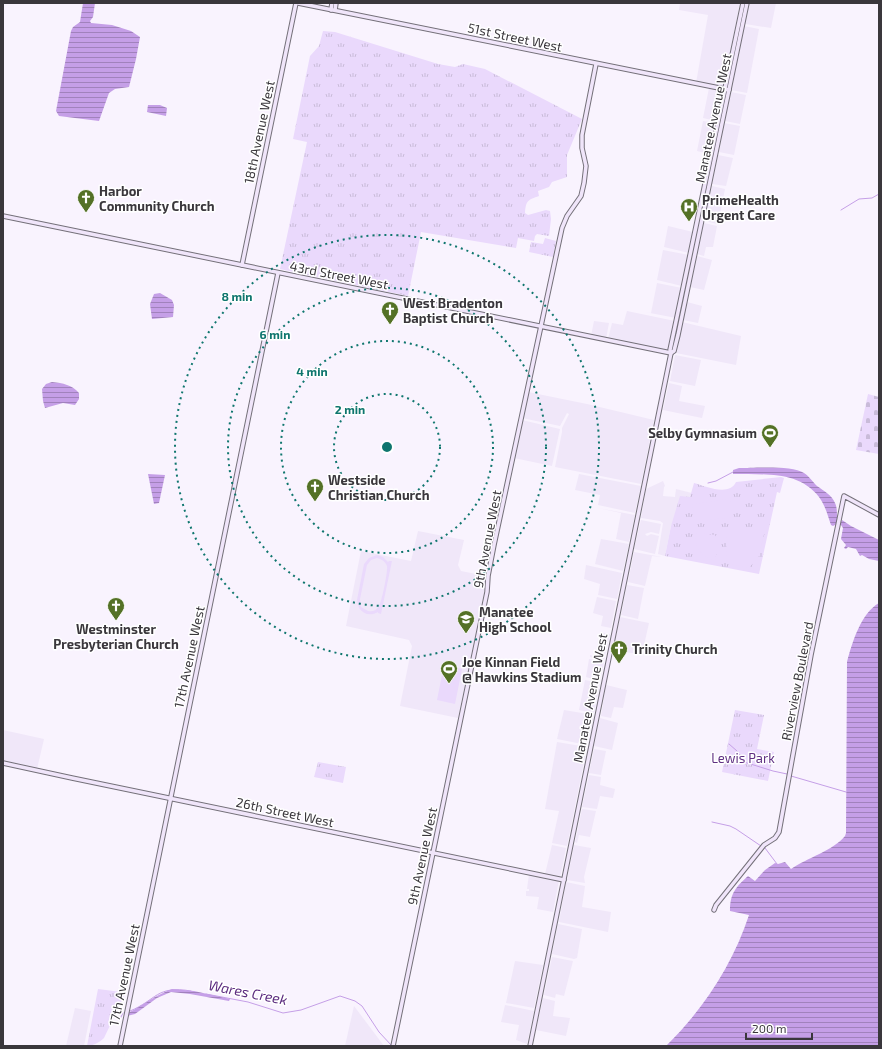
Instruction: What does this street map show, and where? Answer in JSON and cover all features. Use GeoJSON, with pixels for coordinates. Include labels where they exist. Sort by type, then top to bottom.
{"type":"FeatureCollection","features":[{"type":"Feature","properties":{"kind":"street","name":"51st Street West"},"geometry":{"type":"LineString","coordinates":[[297,3],[727,90]]}},
{"type":"Feature","properties":{"kind":"street","name":"18th Avenue West"},"geometry":{"type":"LineString","coordinates":[[242,265],[297,3]]}},
{"type":"Feature","properties":{"kind":"street"},"geometry":{"type":"LineString","coordinates":[[332,3],[333,10]]}},
{"type":"Feature","properties":{"kind":"street"},"geometry":{"type":"LineString","coordinates":[[333,10],[336,3]]}},
{"type":"Feature","properties":{"kind":"street","name":"Manatee Avenue West"},"geometry":{"type":"LineString","coordinates":[[530,1046],[671,353],[674,350],[678,336],[727,90],[742,3]]}},
{"type":"Feature","properties":{"kind":"street","name":"Manatee Avenue West"},"geometry":{"type":"LineString","coordinates":[[727,90],[747,3]]}},
{"type":"Feature","properties":{"kind":"street","name":"9th Avenue West"},"geometry":{"type":"LineString","coordinates":[[394,1044],[487,592],[491,559],[563,225],[570,210],[581,196],[584,183],[586,166],[582,148],[582,135],[596,64]]}},
{"type":"Feature","properties":{"kind":"street","name":"43rd Street West"},"geometry":{"type":"LineString","coordinates":[[3,216],[671,353]]}},
{"type":"Feature","properties":{"kind":"street","name":"17th Avenue West"},"geometry":{"type":"LineString","coordinates":[[120,1046],[278,273]]}},
{"type":"Feature","properties":{"kind":"street","name":"Riverview Boulevard"},"geometry":{"type":"LineString","coordinates":[[714,910],[764,845],[775,838],[779,832],[810,661],[844,496],[879,515]]}},
{"type":"Feature","properties":{"kind":"street","name":"26th Street West"},"geometry":{"type":"LineString","coordinates":[[3,762],[564,880]]}},
{"type":"Feature","properties":{"kind":"shaded area"},"geometry":{"type":"Polygon","coordinates":[[[83,3],[95,3],[93,17],[90,21],[91,23],[112,25],[131,31],[140,37],[129,87],[115,89],[109,93],[99,121],[59,116],[56,111],[71,31],[73,27],[80,22],[83,3]]]}},
{"type":"Feature","properties":{"kind":"shaded area"},"geometry":{"type":"Polygon","coordinates":[[[680,3],[740,3],[723,88],[696,83],[708,15],[679,10],[680,3]]]}},
{"type":"Feature","properties":{"kind":"shaded area"},"geometry":{"type":"Polygon","coordinates":[[[749,3],[776,3],[771,28],[745,24],[749,3]]]}},
{"type":"Feature","properties":{"kind":"shaded area"},"geometry":{"type":"Polygon","coordinates":[[[744,26],[759,29],[747,93],[731,90],[744,26]]]}},
{"type":"Feature","properties":{"kind":"shaded area"},"geometry":{"type":"Polygon","coordinates":[[[709,88],[722,90],[716,121],[703,118],[709,88]]]}},
{"type":"Feature","properties":{"kind":"shaded area"},"geometry":{"type":"Polygon","coordinates":[[[731,92],[746,95],[740,124],[725,121],[731,92]]]}},
{"type":"Feature","properties":{"kind":"shaded area"},"geometry":{"type":"Polygon","coordinates":[[[148,105],[160,105],[167,108],[166,116],[147,112],[148,105]]]}},
{"type":"Feature","properties":{"kind":"shaded area"},"geometry":{"type":"Polygon","coordinates":[[[703,121],[715,123],[709,154],[697,151],[703,121]]]}},
{"type":"Feature","properties":{"kind":"shaded area"},"geometry":{"type":"Polygon","coordinates":[[[724,123],[740,126],[734,155],[719,152],[724,123]]]}},
{"type":"Feature","properties":{"kind":"shaded area"},"geometry":{"type":"Polygon","coordinates":[[[718,155],[733,158],[726,186],[712,184],[718,155]]]}},
{"type":"Feature","properties":{"kind":"shaded area"},"geometry":{"type":"Polygon","coordinates":[[[712,186],[725,189],[718,224],[704,221],[712,186]]]}},
{"type":"Feature","properties":{"kind":"shaded area"},"geometry":{"type":"Polygon","coordinates":[[[704,223],[717,226],[713,247],[706,247],[704,256],[697,254],[704,223]]]}},
{"type":"Feature","properties":{"kind":"shaded area"},"geometry":{"type":"Polygon","coordinates":[[[668,226],[693,232],[689,253],[664,247],[668,226]]]}},
{"type":"Feature","properties":{"kind":"shaded area"},"geometry":{"type":"Polygon","coordinates":[[[663,250],[689,255],[682,286],[657,280],[663,250]]]}},
{"type":"Feature","properties":{"kind":"shaded area"},"geometry":{"type":"Polygon","coordinates":[[[697,256],[712,260],[704,290],[690,287],[697,256]]]}},
{"type":"Feature","properties":{"kind":"shaded area"},"geometry":{"type":"Polygon","coordinates":[[[657,283],[682,288],[676,318],[645,312],[651,313],[657,283]]]}},
{"type":"Feature","properties":{"kind":"shaded area"},"geometry":{"type":"Polygon","coordinates":[[[160,293],[172,300],[174,305],[173,317],[152,319],[150,304],[154,294],[160,293]]]}},
{"type":"Feature","properties":{"kind":"shaded area"},"geometry":{"type":"Polygon","coordinates":[[[687,302],[702,306],[698,323],[683,320],[687,302]]]}},
{"type":"Feature","properties":{"kind":"shaded area"},"geometry":{"type":"Polygon","coordinates":[[[627,311],[675,321],[669,352],[608,339],[612,323],[623,325],[627,311]]]}},
{"type":"Feature","properties":{"kind":"shaded area"},"geometry":{"type":"Polygon","coordinates":[[[594,321],[609,323],[606,339],[591,336],[594,321]]]}},
{"type":"Feature","properties":{"kind":"shaded area"},"geometry":{"type":"Polygon","coordinates":[[[682,322],[741,336],[736,365],[676,353],[682,322]]]}},
{"type":"Feature","properties":{"kind":"shaded area"},"geometry":{"type":"Polygon","coordinates":[[[675,355],[701,360],[695,386],[670,381],[675,355]]]}},
{"type":"Feature","properties":{"kind":"shaded area"},"geometry":{"type":"Polygon","coordinates":[[[52,382],[67,385],[79,393],[79,399],[75,405],[63,403],[45,408],[42,389],[46,384],[52,382]]]}},
{"type":"Feature","properties":{"kind":"shaded area"},"geometry":{"type":"Polygon","coordinates":[[[669,383],[682,386],[679,401],[705,406],[702,418],[663,410],[669,383]]]}},
{"type":"Feature","properties":{"kind":"shaded area"},"geometry":{"type":"Polygon","coordinates":[[[528,392],[654,420],[641,484],[555,467],[562,428],[569,414],[567,413],[560,426],[522,418],[528,392]]]}},
{"type":"Feature","properties":{"kind":"shaded area"},"geometry":{"type":"Polygon","coordinates":[[[522,420],[560,429],[552,466],[514,458],[522,420]]]}},
{"type":"Feature","properties":{"kind":"shaded area"},"geometry":{"type":"Polygon","coordinates":[[[739,468],[782,468],[798,470],[804,473],[834,500],[838,521],[841,522],[842,520],[879,540],[879,561],[869,559],[862,555],[860,556],[856,549],[848,547],[846,549],[844,548],[846,545],[841,539],[843,528],[841,525],[837,524],[833,526],[831,525],[821,500],[811,488],[801,482],[779,476],[733,474],[733,470],[739,468]]]}},
{"type":"Feature","properties":{"kind":"shaded area"},"geometry":{"type":"Polygon","coordinates":[[[148,474],[165,475],[159,503],[154,504],[148,474]]]}},
{"type":"Feature","properties":{"kind":"shaded area"},"geometry":{"type":"Polygon","coordinates":[[[579,474],[641,486],[635,513],[598,505],[600,495],[575,490],[579,474]]]}},
{"type":"Feature","properties":{"kind":"shaded area"},"geometry":{"type":"Polygon","coordinates":[[[663,481],[665,486],[663,496],[675,497],[676,489],[692,493],[671,526],[665,556],[658,554],[663,523],[660,521],[641,518],[646,489],[663,481]]]}},
{"type":"Feature","properties":{"kind":"shaded area"},"geometry":{"type":"Polygon","coordinates":[[[598,508],[635,515],[629,542],[616,539],[621,513],[598,508]]]}},
{"type":"Feature","properties":{"kind":"shaded area"},"geometry":{"type":"Polygon","coordinates":[[[641,520],[661,524],[659,534],[651,532],[645,534],[647,536],[651,534],[659,536],[655,554],[634,549],[641,520]]]}},
{"type":"Feature","properties":{"kind":"shaded area","name":"Manatee High School"},"geometry":{"type":"Polygon","coordinates":[[[418,531],[464,540],[458,565],[461,571],[486,576],[484,593],[458,718],[400,706],[412,646],[409,640],[346,626],[361,551],[411,561],[418,531]]]}},
{"type":"Feature","properties":{"kind":"shaded area"},"geometry":{"type":"Polygon","coordinates":[[[601,539],[629,544],[623,571],[595,564],[601,539]]]}},
{"type":"Feature","properties":{"kind":"shaded area"},"geometry":{"type":"Polygon","coordinates":[[[634,552],[662,557],[652,556],[645,586],[628,582],[634,552]]]}},
{"type":"Feature","properties":{"kind":"shaded area"},"geometry":{"type":"Polygon","coordinates":[[[586,565],[622,573],[617,599],[598,595],[600,584],[584,579],[586,565]]]}},
{"type":"Feature","properties":{"kind":"shaded area"},"geometry":{"type":"Polygon","coordinates":[[[627,585],[644,588],[638,619],[621,615],[627,585]]]}},
{"type":"Feature","properties":{"kind":"shaded area"},"geometry":{"type":"Polygon","coordinates":[[[597,597],[616,601],[611,628],[601,626],[603,616],[593,613],[597,597]]]}},
{"type":"Feature","properties":{"kind":"shaded area"},"geometry":{"type":"Polygon","coordinates":[[[879,603],[879,1046],[666,1046],[680,1032],[704,1002],[734,951],[749,915],[730,911],[731,899],[737,887],[748,876],[755,881],[765,870],[775,863],[778,864],[785,862],[791,869],[834,846],[845,836],[847,662],[862,621],[879,603]]]}},
{"type":"Feature","properties":{"kind":"shaded area"},"geometry":{"type":"Polygon","coordinates":[[[620,617],[649,623],[642,654],[613,651],[620,617]]]}},
{"type":"Feature","properties":{"kind":"shaded area"},"geometry":{"type":"Polygon","coordinates":[[[600,632],[610,634],[604,660],[590,657],[590,655],[596,657],[600,632]]]}},
{"type":"Feature","properties":{"kind":"shaded area"},"geometry":{"type":"Polygon","coordinates":[[[589,659],[604,662],[600,681],[586,677],[589,659]]]}},
{"type":"Feature","properties":{"kind":"shaded area"},"geometry":{"type":"Polygon","coordinates":[[[585,680],[600,683],[594,713],[579,710],[585,680]]]}},
{"type":"Feature","properties":{"kind":"shaded area"},"geometry":{"type":"Polygon","coordinates":[[[606,685],[627,690],[623,708],[614,707],[611,718],[601,716],[606,685]]]}},
{"type":"Feature","properties":{"kind":"shaded area"},"geometry":{"type":"Polygon","coordinates":[[[564,710],[594,715],[587,745],[557,739],[564,710]]]}},
{"type":"Feature","properties":{"kind":"shaded area"},"geometry":{"type":"Polygon","coordinates":[[[600,718],[618,723],[612,750],[594,746],[600,718]]]}},
{"type":"Feature","properties":{"kind":"shaded area"},"geometry":{"type":"Polygon","coordinates":[[[3,730],[44,739],[37,769],[3,761],[3,730]]]}},
{"type":"Feature","properties":{"kind":"shaded area"},"geometry":{"type":"Polygon","coordinates":[[[557,742],[587,747],[567,846],[552,843],[559,811],[545,809],[557,742]]]}},
{"type":"Feature","properties":{"kind":"shaded area"},"geometry":{"type":"Polygon","coordinates":[[[594,749],[606,751],[601,775],[589,773],[594,749]]]}},
{"type":"Feature","properties":{"kind":"shaded area"},"geometry":{"type":"Polygon","coordinates":[[[589,775],[601,777],[600,785],[615,789],[613,798],[600,796],[597,809],[582,807],[589,775]]]}},
{"type":"Feature","properties":{"kind":"shaded area"},"geometry":{"type":"Polygon","coordinates":[[[582,809],[596,811],[590,837],[579,835],[577,843],[575,842],[582,809]]]}},
{"type":"Feature","properties":{"kind":"shaded area"},"geometry":{"type":"Polygon","coordinates":[[[552,845],[566,848],[560,878],[538,873],[545,874],[552,845]]]}},
{"type":"Feature","properties":{"kind":"shaded area"},"geometry":{"type":"Polygon","coordinates":[[[574,845],[591,848],[584,877],[585,883],[567,880],[574,845]]]}},
{"type":"Feature","properties":{"kind":"shaded area"},"geometry":{"type":"Polygon","coordinates":[[[529,874],[559,880],[553,912],[537,909],[539,897],[526,896],[526,891],[529,891],[529,889],[527,889],[529,874]]]}},
{"type":"Feature","properties":{"kind":"shaded area"},"geometry":{"type":"Polygon","coordinates":[[[566,882],[585,886],[582,907],[611,912],[608,932],[559,922],[566,882]]]}},
{"type":"Feature","properties":{"kind":"shaded area"},"geometry":{"type":"Polygon","coordinates":[[[558,924],[582,929],[577,958],[574,959],[552,954],[558,924]]]}},
{"type":"Feature","properties":{"kind":"shaded area"},"geometry":{"type":"Polygon","coordinates":[[[552,957],[573,961],[564,996],[556,994],[555,998],[544,995],[552,957]]]}},
{"type":"Feature","properties":{"kind":"shaded area"},"geometry":{"type":"Polygon","coordinates":[[[515,961],[543,965],[534,1008],[506,1003],[515,961]]]}},
{"type":"Feature","properties":{"kind":"shaded area"},"geometry":{"type":"Polygon","coordinates":[[[172,989],[194,991],[230,999],[229,1001],[171,992],[157,998],[135,1014],[127,1016],[128,1013],[172,989]]]}},
{"type":"Feature","properties":{"kind":"shaded area"},"geometry":{"type":"Polygon","coordinates":[[[543,998],[555,1001],[553,1016],[570,1018],[566,1036],[536,1030],[543,998]]]}},
{"type":"Feature","properties":{"kind":"shaded area"},"geometry":{"type":"Polygon","coordinates":[[[505,1005],[534,1011],[527,1044],[516,1040],[519,1025],[501,1022],[505,1005]]]}},
{"type":"Feature","properties":{"kind":"shaded area"},"geometry":{"type":"Polygon","coordinates":[[[354,1006],[384,1046],[345,1046],[354,1006]]]}},
{"type":"Feature","properties":{"kind":"shaded area"},"geometry":{"type":"Polygon","coordinates":[[[75,1008],[91,1011],[84,1046],[66,1046],[75,1008]]]}},
{"type":"Feature","properties":{"kind":"green space"},"geometry":{"type":"Polygon","coordinates":[[[323,31],[335,32],[438,64],[455,67],[463,64],[485,69],[582,119],[567,155],[567,177],[552,182],[549,187],[538,191],[539,196],[528,201],[526,205],[525,213],[528,215],[546,210],[550,211],[551,219],[549,236],[537,234],[534,241],[518,238],[516,248],[421,232],[408,296],[280,269],[307,142],[293,139],[310,56],[319,46],[323,31]]]}},
{"type":"Feature","properties":{"kind":"green space"},"geometry":{"type":"Polygon","coordinates":[[[545,238],[556,241],[553,257],[529,252],[531,242],[543,244],[545,238]]]}},
{"type":"Feature","properties":{"kind":"green space"},"geometry":{"type":"Polygon","coordinates":[[[868,394],[879,397],[879,454],[856,450],[868,394]]]}},
{"type":"Feature","properties":{"kind":"green space"},"geometry":{"type":"Polygon","coordinates":[[[781,477],[784,478],[780,493],[777,492],[759,574],[665,556],[671,526],[680,496],[690,497],[694,483],[723,490],[733,486],[736,482],[781,477]]]}},
{"type":"Feature","properties":{"kind":"green space"},"geometry":{"type":"Polygon","coordinates":[[[730,499],[732,517],[695,522],[692,504],[730,499]]]}},
{"type":"Feature","properties":{"kind":"green space"},"geometry":{"type":"Polygon","coordinates":[[[731,527],[744,530],[765,530],[759,556],[749,568],[726,563],[727,531],[731,527]]]}},
{"type":"Feature","properties":{"kind":"green space"},"geometry":{"type":"Polygon","coordinates":[[[696,533],[715,535],[720,542],[715,560],[706,557],[697,547],[696,533]]]}},
{"type":"Feature","properties":{"kind":"green space"},"geometry":{"type":"Polygon","coordinates":[[[377,555],[383,557],[388,562],[392,561],[381,614],[378,612],[370,614],[363,612],[359,608],[357,600],[364,564],[369,558],[377,555]],[[377,558],[371,560],[367,565],[360,599],[361,607],[368,611],[375,610],[379,606],[386,580],[387,566],[384,562],[377,558]]]}},
{"type":"Feature","properties":{"kind":"green space","name":"Joe Kinnan Field @ Hawkins Stadium"},"geometry":{"type":"Polygon","coordinates":[[[444,665],[462,669],[455,704],[437,700],[444,665]]]}},
{"type":"Feature","properties":{"kind":"green space","name":"Lewis Park"},"geometry":{"type":"Polygon","coordinates":[[[735,710],[764,715],[757,749],[774,752],[768,781],[722,772],[735,710]]]}},
{"type":"Feature","properties":{"kind":"green space"},"geometry":{"type":"Polygon","coordinates":[[[318,762],[346,767],[343,783],[314,777],[318,762]]]}},
{"type":"Feature","properties":{"kind":"green space"},"geometry":{"type":"Polygon","coordinates":[[[98,989],[129,993],[125,994],[104,1038],[96,1044],[87,1046],[98,989]]]}},
{"type":"Feature","properties":{"kind":"waterway"},"geometry":{"type":"LineString","coordinates":[[841,210],[859,199],[872,198],[879,194]]}},
{"type":"Feature","properties":{"kind":"waterway"},"geometry":{"type":"LineString","coordinates":[[708,483],[716,481],[733,472]]}},
{"type":"Feature","properties":{"kind":"waterway"},"geometry":{"type":"LineString","coordinates":[[729,744],[737,751],[744,762],[787,774]]}},
{"type":"Feature","properties":{"kind":"waterway"},"geometry":{"type":"LineString","coordinates":[[791,776],[846,792]]}},
{"type":"Feature","properties":{"kind":"waterway"},"geometry":{"type":"LineString","coordinates":[[712,822],[730,826],[761,846]]}},
{"type":"Feature","properties":{"kind":"waterway"},"geometry":{"type":"LineString","coordinates":[[765,848],[777,864]]}},
{"type":"Feature","properties":{"kind":"waterway","name":"Wares Creek"},"geometry":{"type":"LineString","coordinates":[[130,1011],[163,992],[170,990],[191,991]]}},
{"type":"Feature","properties":{"kind":"waterway","name":"Wares Creek"},"geometry":{"type":"LineString","coordinates":[[206,994],[248,1002],[283,1013],[301,1010],[340,996],[355,1001],[362,1006],[379,1032],[392,1046]]}},
{"type":"Feature","properties":{"kind":"waterway","name":"Wares Creek"},"geometry":{"type":"LineString","coordinates":[[120,1019],[123,1013]]}},
{"type":"Feature","properties":{"kind":"place","name":"Harbor Community Church"},"geometry":{"type":"Point","coordinates":[86,213]}},
{"type":"Feature","properties":{"kind":"place","name":"PrimeHealth Urgent Care"},"geometry":{"type":"Point","coordinates":[689,222]}},
{"type":"Feature","properties":{"kind":"place","name":"West Bradenton Baptist Church"},"geometry":{"type":"Point","coordinates":[390,325]}},
{"type":"Feature","properties":{"kind":"place","name":"Selby Gymnasium"},"geometry":{"type":"Point","coordinates":[770,448]}},
{"type":"Feature","properties":{"kind":"place","name":"Westside Christian Church"},"geometry":{"type":"Point","coordinates":[315,502]}},
{"type":"Feature","properties":{"kind":"place","name":"Westminster Presbyterian Church"},"geometry":{"type":"Point","coordinates":[116,621]}},
{"type":"Feature","properties":{"kind":"place","name":"Manatee High School"},"geometry":{"type":"Point","coordinates":[466,634]}},
{"type":"Feature","properties":{"kind":"place","name":"Trinity Church"},"geometry":{"type":"Point","coordinates":[619,664]}},
{"type":"Feature","properties":{"kind":"place","name":"Joe Kinnan Field @ Hawkins Stadium"},"geometry":{"type":"Point","coordinates":[449,684]}}]}
